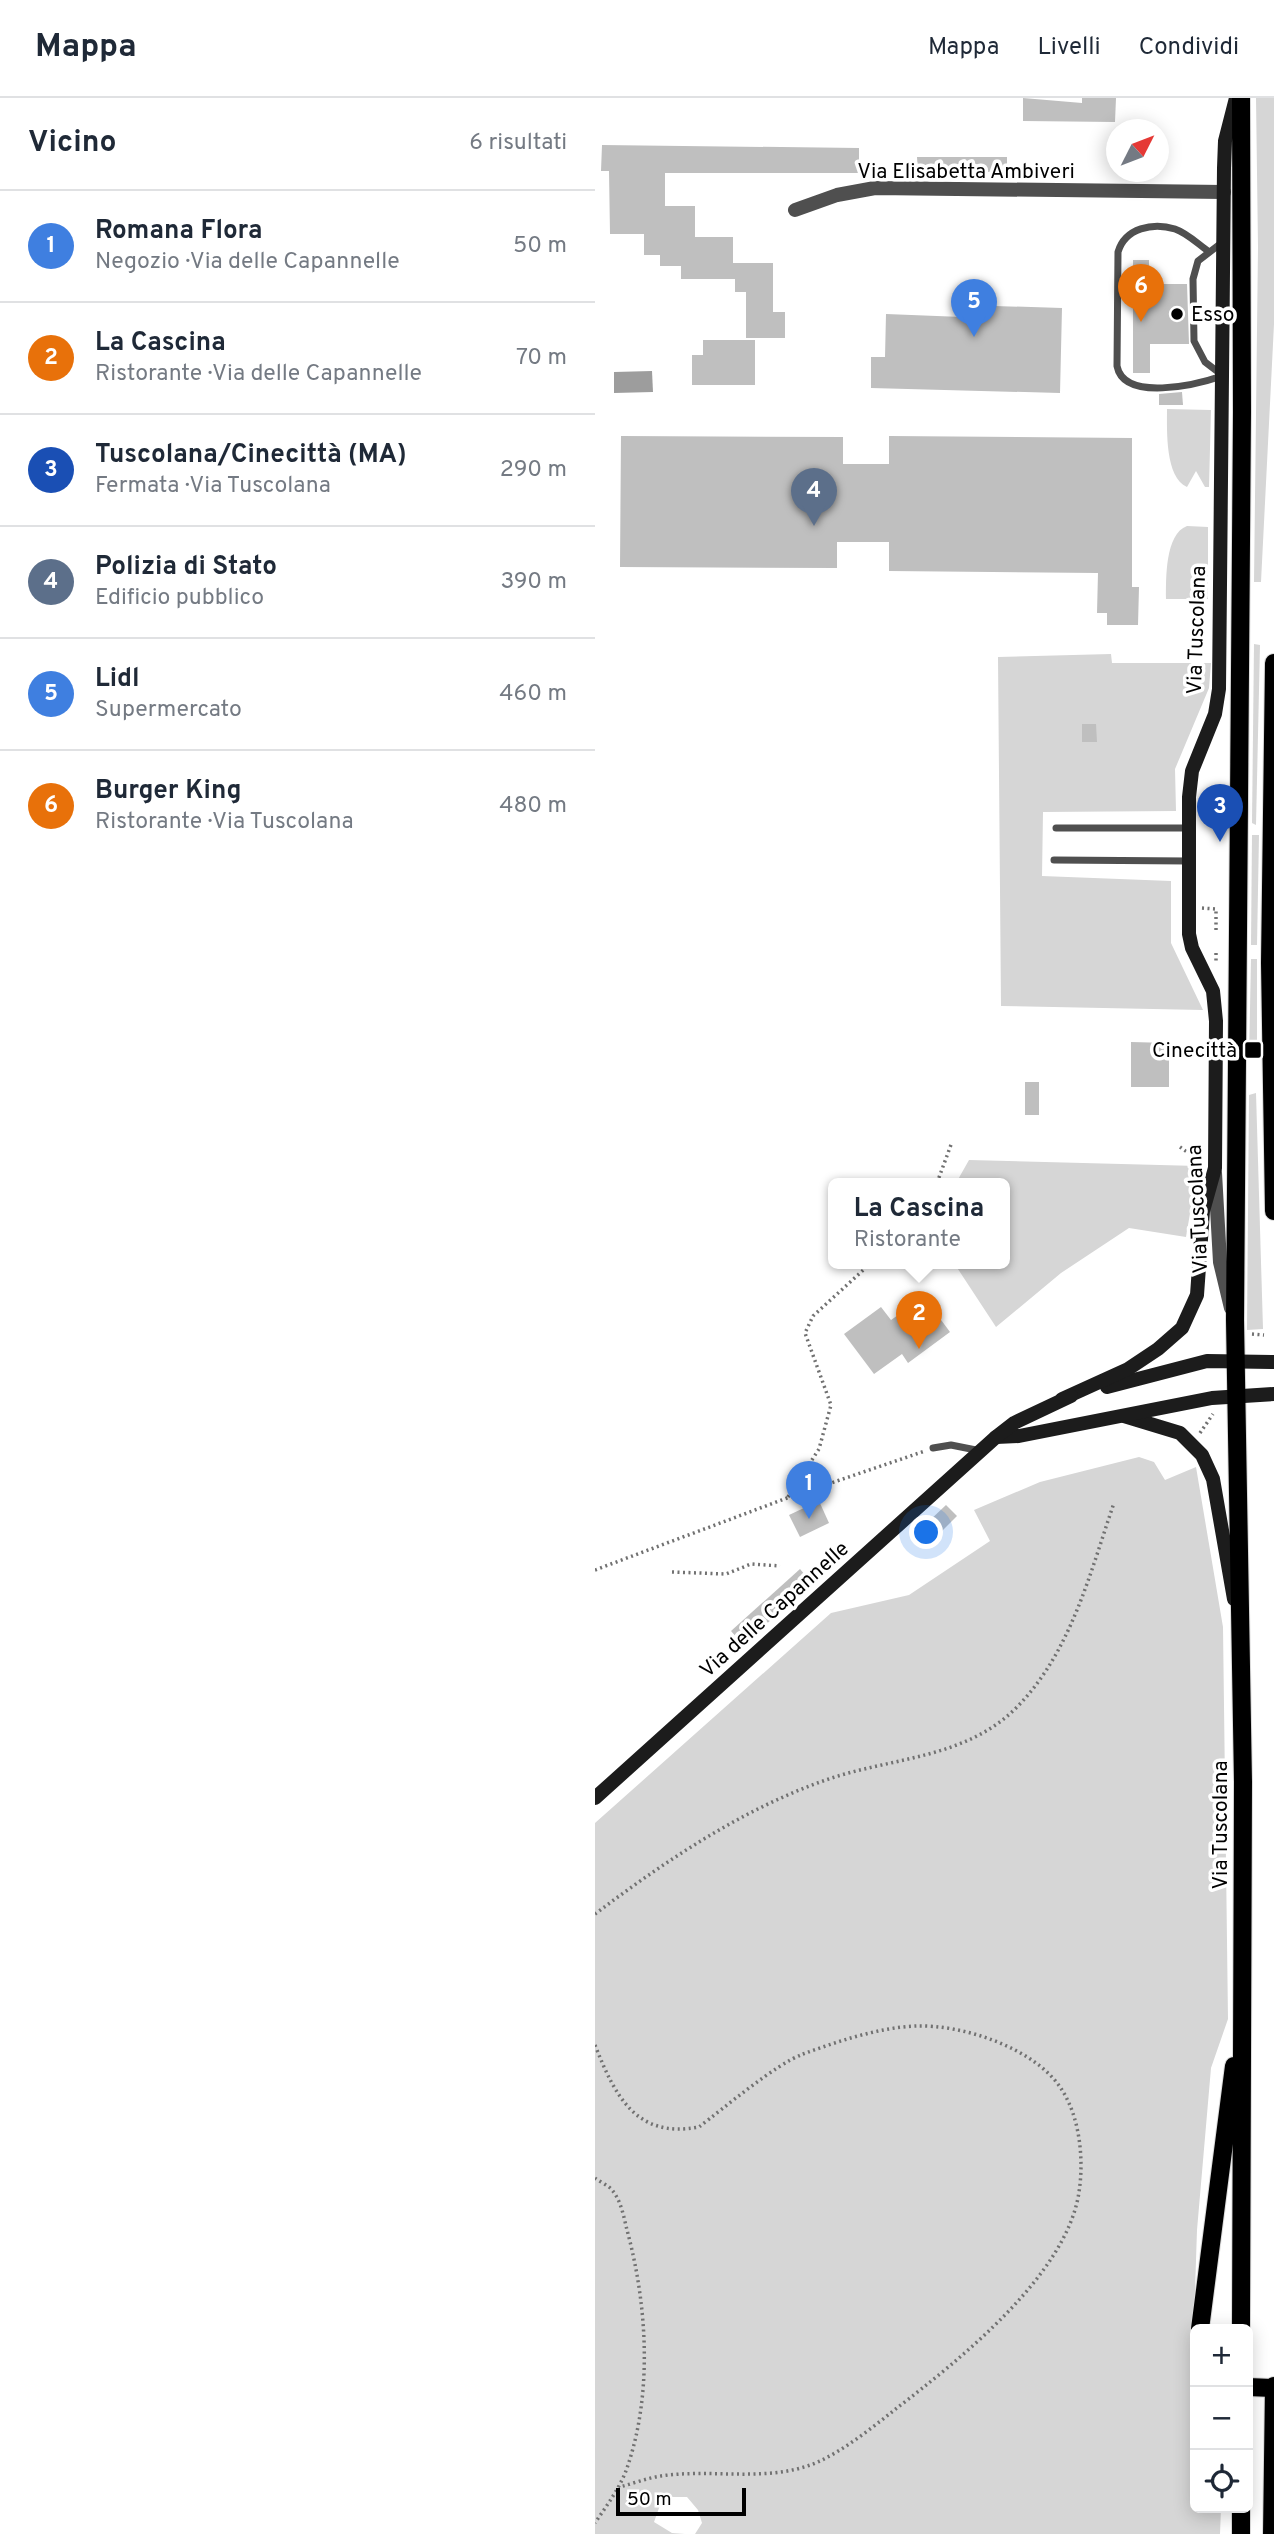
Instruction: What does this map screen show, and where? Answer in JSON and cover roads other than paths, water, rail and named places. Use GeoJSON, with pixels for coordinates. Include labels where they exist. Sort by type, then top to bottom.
{"type":"FeatureCollection","features":[{"type":"Feature","properties":{"kind":"main road","name":"Via Tuscolana"},"geometry":{"type":"LineString","coordinates":[[1239,98],[1243,412],[1235,1320],[1244,2003],[1241,2324]]}},
{"type":"Feature","properties":{"kind":"main road"},"geometry":{"type":"LineString","coordinates":[[1274,663],[1270,962],[1274,1211]]}},
{"type":"Feature","properties":{"kind":"main road"},"geometry":{"type":"LineString","coordinates":[[1202,2324],[1244,2003]]}},
{"type":"Feature","properties":{"kind":"main road"},"geometry":{"type":"LineString","coordinates":[[1253,2387],[1274,2387],[1272,2534]]}},
{"type":"Feature","properties":{"kind":"main road"},"geometry":{"type":"LineString","coordinates":[[1241,2513],[1241,2534]]}},
{"type":"Feature","properties":{"kind":"street","name":"Via Tuscolana"},"geometry":{"type":"LineString","coordinates":[[1235,1320],[1220,1262],[1215,1168],[1215,1003],[1210,984],[1190,941],[1188,861],[1192,772],[1215,715],[1219,689],[1224,192],[1226,141],[1239,98]]}},
{"type":"Feature","properties":{"kind":"street","name":"Via Elisabetta Ambiveri"},"geometry":{"type":"LineString","coordinates":[[795,210],[843,193],[875,188],[1224,192]]}},
{"type":"Feature","properties":{"kind":"street"},"geometry":{"type":"LineString","coordinates":[[1062,1399],[1139,1363],[1170,1341],[1186,1323],[1198,1289],[1203,1211],[1215,1168]]}},
{"type":"Feature","properties":{"kind":"street","name":"Via delle Capannelle"},"geometry":{"type":"LineString","coordinates":[[595,1798],[1014,1423],[1062,1399],[1193,1363],[1236,1360],[1274,1362]]}},
{"type":"Feature","properties":{"kind":"street"},"geometry":{"type":"LineString","coordinates":[[996,1437],[1019,1437],[1119,1415],[1236,1395],[1274,1394]]}},
{"type":"Feature","properties":{"kind":"street"},"geometry":{"type":"LineString","coordinates":[[1119,1415],[1179,1433],[1195,1446],[1206,1462],[1213,1479],[1240,1631]]}},
{"type":"Feature","properties":{"kind":"lane"},"geometry":{"type":"LineString","coordinates":[[1208,251],[1185,234],[1164,227],[1142,228],[1124,240],[1118,251],[1117,366],[1121,379],[1134,386],[1186,386],[1222,376]]}},
{"type":"Feature","properties":{"kind":"lane"},"geometry":{"type":"LineString","coordinates":[[1222,376],[1205,362],[1193,335],[1193,273],[1208,251],[1224,240]]}},
{"type":"Feature","properties":{"kind":"lane"},"geometry":{"type":"LineString","coordinates":[[1056,828],[1189,828]]}},
{"type":"Feature","properties":{"kind":"lane"},"geometry":{"type":"LineString","coordinates":[[1054,860],[1188,861]]}},
{"type":"Feature","properties":{"kind":"lane"},"geometry":{"type":"LineString","coordinates":[[933,1448],[951,1445],[982,1451]]}},
{"type":"Feature","properties":{"kind":"place","name":"Esso"},"geometry":{"type":"Point","coordinates":[1177,314]}},
{"type":"Feature","properties":{"kind":"place","name":"Burger King"},"geometry":{"type":"Point","coordinates":[1141,322]}},
{"type":"Feature","properties":{"kind":"place","name":"Lidl"},"geometry":{"type":"Point","coordinates":[974,337]}},
{"type":"Feature","properties":{"kind":"place","name":"Polizia di Stato"},"geometry":{"type":"Point","coordinates":[814,526]}},
{"type":"Feature","properties":{"kind":"place","name":"Tuscolana/Cinecittà (MA)"},"geometry":{"type":"Point","coordinates":[1220,842]}},
{"type":"Feature","properties":{"kind":"place","name":"Cinecittà"},"geometry":{"type":"Point","coordinates":[1253,1050]}},
{"type":"Feature","properties":{"kind":"place","name":"La Cascina"},"geometry":{"type":"Point","coordinates":[919,1349]}},
{"type":"Feature","properties":{"kind":"place","name":"Romana Flora"},"geometry":{"type":"Point","coordinates":[809,1519]}}]}
